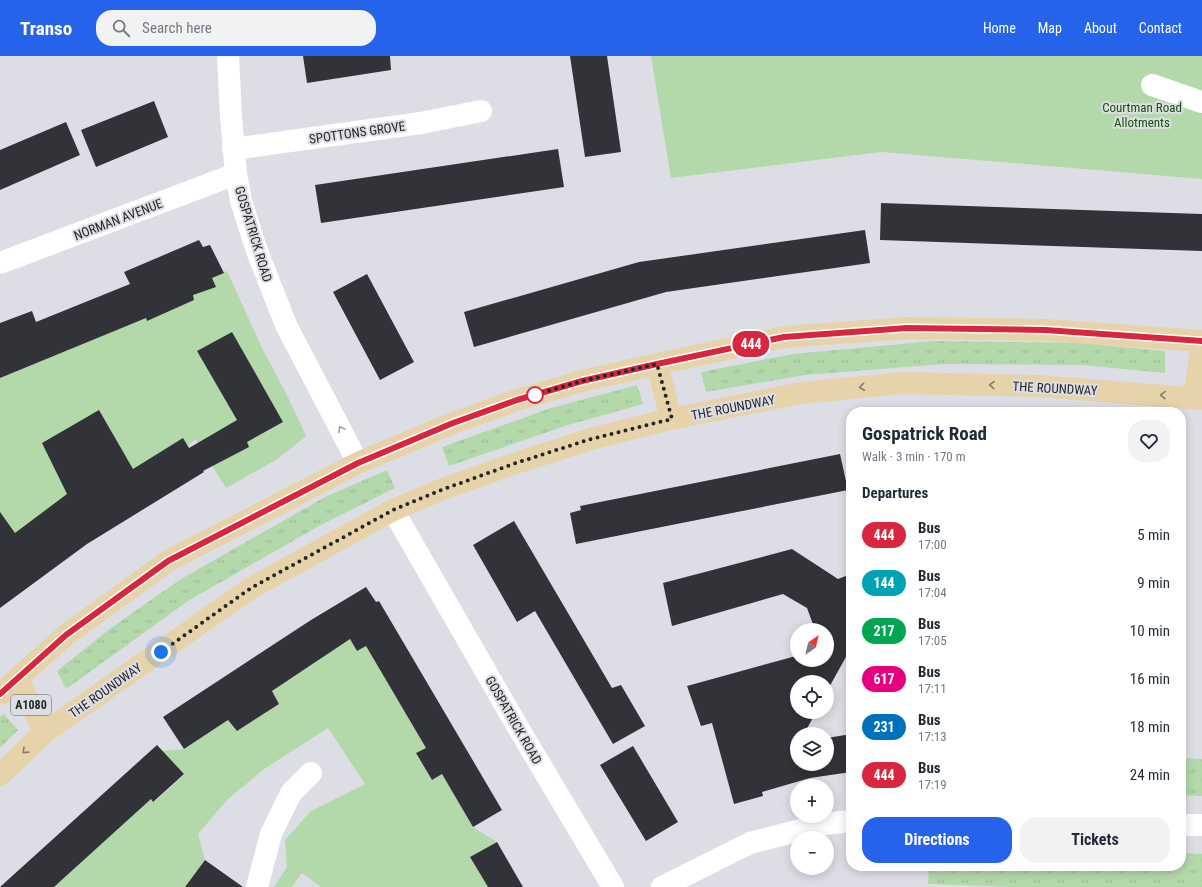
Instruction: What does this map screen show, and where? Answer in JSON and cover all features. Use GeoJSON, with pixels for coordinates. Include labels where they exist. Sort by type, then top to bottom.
{"type":"FeatureCollection","features":[{"type":"Feature","properties":{"kind":"main road","name":"A1080"},"geometry":{"type":"LineString","coordinates":[[0,694],[66,635],[168,561],[358,463],[453,423],[517,400],[582,381],[784,337],[907,328],[1045,330],[1202,341],[1198,398]]}},
{"type":"Feature","properties":{"kind":"main road"},"geometry":{"type":"LineString","coordinates":[[657,364],[672,419]]}},
{"type":"Feature","properties":{"kind":"main road","name":"THE ROUNDWAY"},"geometry":{"type":"LineString","coordinates":[[0,775],[45,732],[251,588],[393,510],[444,489],[516,463],[591,439],[672,419],[800,393],[902,383],[1039,386],[1198,398]]}},
{"type":"Feature","properties":{"kind":"main road","name":"A1080"},"geometry":{"type":"LineString","coordinates":[[17,679],[45,732]]}},
{"type":"Feature","properties":{"kind":"street","name":"GOSPATRICK ROAD"},"geometry":{"type":"LineString","coordinates":[[228,56],[233,149],[236,174],[242,201],[257,251],[286,326],[358,463]]}},
{"type":"Feature","properties":{"kind":"street"},"geometry":{"type":"LineString","coordinates":[[1152,85],[1202,102]]}},
{"type":"Feature","properties":{"kind":"street","name":"SPOTTONS GROVE"},"geometry":{"type":"LineString","coordinates":[[233,149],[421,123],[481,111]]}},
{"type":"Feature","properties":{"kind":"street","name":"NORMAN AVENUE"},"geometry":{"type":"LineString","coordinates":[[0,263],[236,174]]}},
{"type":"Feature","properties":{"kind":"street","name":"GOSPATRICK ROAD"},"geometry":{"type":"LineString","coordinates":[[393,510],[516,724],[613,887]]}},
{"type":"Feature","properties":{"kind":"street"},"geometry":{"type":"LineString","coordinates":[[257,887],[271,834],[291,793],[311,773]]}},
{"type":"Feature","properties":{"kind":"street"},"geometry":{"type":"LineString","coordinates":[[662,887],[750,843],[824,824],[846,822]]}},
{"type":"Feature","properties":{"kind":"street"},"geometry":{"type":"LineString","coordinates":[[1186,825],[1202,826]]}},
{"type":"Feature","properties":{"kind":"green space","name":"Courtman Road Allotments"},"geometry":{"type":"Polygon","coordinates":[[[651,56],[1202,56],[1202,179],[881,152],[671,178],[651,56]]]}},
{"type":"Feature","properties":{"kind":"green space"},"geometry":{"type":"Polygon","coordinates":[[[227,271],[263,350],[288,397],[306,436],[279,458],[226,488],[195,439],[188,446],[75,502],[0,577],[0,347],[144,295],[227,271]]]}},
{"type":"Feature","properties":{"kind":"green space"},"geometry":{"type":"Polygon","coordinates":[[[934,341],[1080,343],[1165,351],[1165,373],[1082,365],[944,364],[805,375],[706,392],[701,372],[793,354],[934,341]]]}},
{"type":"Feature","properties":{"kind":"green space"},"geometry":{"type":"Polygon","coordinates":[[[637,385],[643,404],[568,425],[449,466],[442,447],[551,408],[637,385]]]}},
{"type":"Feature","properties":{"kind":"green space"},"geometry":{"type":"Polygon","coordinates":[[[387,470],[395,488],[319,526],[188,601],[66,689],[57,671],[111,628],[181,579],[325,497],[387,470]]]}},
{"type":"Feature","properties":{"kind":"green space"},"geometry":{"type":"Polygon","coordinates":[[[332,608],[357,651],[366,646],[426,748],[416,753],[432,780],[442,774],[473,827],[497,842],[470,857],[488,887],[321,887],[302,873],[292,887],[274,887],[287,867],[285,840],[311,811],[365,784],[328,728],[264,769],[227,800],[198,834],[205,860],[185,887],[54,887],[151,799],[154,802],[184,775],[162,751],[184,749],[228,720],[237,731],[279,704],[272,691],[319,660],[299,628],[332,608]]]}},
{"type":"Feature","properties":{"kind":"green space"},"geometry":{"type":"Polygon","coordinates":[[[4,714],[18,730],[0,748],[0,717],[4,714]]]}},
{"type":"Feature","properties":{"kind":"green space"},"geometry":{"type":"Polygon","coordinates":[[[1186,758],[1202,759],[1202,796],[1186,795],[1186,758]]]}},
{"type":"Feature","properties":{"kind":"green space"},"geometry":{"type":"Polygon","coordinates":[[[1186,853],[1202,854],[1202,887],[1013,887],[928,884],[929,871],[1186,871],[1186,853]]]}},
{"type":"Feature","properties":{"kind":"building"},"geometry":{"type":"Polygon","coordinates":[[[303,56],[390,56],[391,70],[307,83],[303,56]]]}},
{"type":"Feature","properties":{"kind":"building"},"geometry":{"type":"Polygon","coordinates":[[[570,56],[607,56],[621,152],[585,157],[570,56]]]}},
{"type":"Feature","properties":{"kind":"building"},"geometry":{"type":"Polygon","coordinates":[[[154,101],[168,137],[96,167],[81,130],[154,101]]]}},
{"type":"Feature","properties":{"kind":"building"},"geometry":{"type":"Polygon","coordinates":[[[66,122],[80,155],[0,190],[0,150],[66,122]]]}},
{"type":"Feature","properties":{"kind":"building"},"geometry":{"type":"Polygon","coordinates":[[[558,149],[564,187],[321,223],[315,185],[558,149]]]}},
{"type":"Feature","properties":{"kind":"building"},"geometry":{"type":"Polygon","coordinates":[[[881,203],[1202,214],[1202,251],[880,240],[881,203]]]}},
{"type":"Feature","properties":{"kind":"building"},"geometry":{"type":"Polygon","coordinates":[[[865,230],[870,263],[666,292],[474,347],[464,312],[639,262],[865,230]]]}},
{"type":"Feature","properties":{"kind":"building"},"geometry":{"type":"Polygon","coordinates":[[[199,240],[203,247],[210,245],[224,273],[212,278],[216,287],[193,295],[194,300],[147,321],[146,318],[0,378],[0,323],[32,311],[36,322],[130,284],[124,272],[199,240]]]}},
{"type":"Feature","properties":{"kind":"building"},"geometry":{"type":"Polygon","coordinates":[[[367,274],[414,362],[380,380],[333,292],[367,274]]]}},
{"type":"Feature","properties":{"kind":"building"},"geometry":{"type":"Polygon","coordinates":[[[232,332],[283,422],[247,442],[249,447],[203,471],[204,472],[87,544],[0,608],[0,512],[15,533],[67,494],[42,443],[99,410],[133,469],[183,438],[189,448],[237,420],[197,351],[232,332]]]}},
{"type":"Feature","properties":{"kind":"building"},"geometry":{"type":"Polygon","coordinates":[[[840,454],[846,481],[846,490],[576,544],[570,513],[581,510],[580,506],[840,454]]]}},
{"type":"Feature","properties":{"kind":"building"},"geometry":{"type":"Polygon","coordinates":[[[514,521],[612,688],[621,685],[645,726],[613,744],[535,611],[517,622],[473,545],[514,521]]]}},
{"type":"Feature","properties":{"kind":"building"},"geometry":{"type":"Polygon","coordinates":[[[792,549],[838,579],[846,576],[846,657],[834,678],[834,675],[790,675],[790,719],[812,719],[808,727],[790,727],[790,771],[834,771],[834,737],[846,735],[846,773],[807,779],[790,779],[790,784],[762,792],[763,796],[734,804],[712,723],[701,726],[687,686],[790,658],[790,667],[834,667],[834,623],[813,623],[807,608],[783,594],[672,626],[663,583],[792,549]]]}},
{"type":"Feature","properties":{"kind":"building"},"geometry":{"type":"Polygon","coordinates":[[[366,587],[376,602],[379,601],[502,810],[473,827],[442,774],[432,780],[416,753],[426,748],[366,646],[357,651],[350,639],[272,691],[279,704],[237,731],[228,720],[184,749],[163,717],[311,620],[366,587]]]}},
{"type":"Feature","properties":{"kind":"building"},"geometry":{"type":"Polygon","coordinates":[[[157,745],[184,774],[153,802],[151,799],[54,887],[0,887],[157,745]]]}},
{"type":"Feature","properties":{"kind":"building"},"geometry":{"type":"Polygon","coordinates":[[[633,746],[678,822],[646,841],[600,765],[633,746]]]}},
{"type":"Feature","properties":{"kind":"building"},"geometry":{"type":"Polygon","coordinates":[[[497,842],[523,887],[488,887],[470,857],[497,842]]]}},
{"type":"Feature","properties":{"kind":"building"},"geometry":{"type":"Polygon","coordinates":[[[205,860],[243,887],[185,887],[205,860]]]}},
{"type":"Feature","properties":{"kind":"bus line","name":"444"},"geometry":{"type":"LineString","coordinates":[[0,694],[66,635],[168,561],[358,463],[453,423],[517,400],[582,381],[784,337],[907,328],[1045,330],[1202,341]]}},
{"type":"Feature","properties":{"kind":"route"},"geometry":{"type":"LineString","coordinates":[[161,652],[251,588],[393,510],[444,489],[516,463],[591,439],[672,419],[657,364],[582,381],[530,396],[535,395]]}}]}
